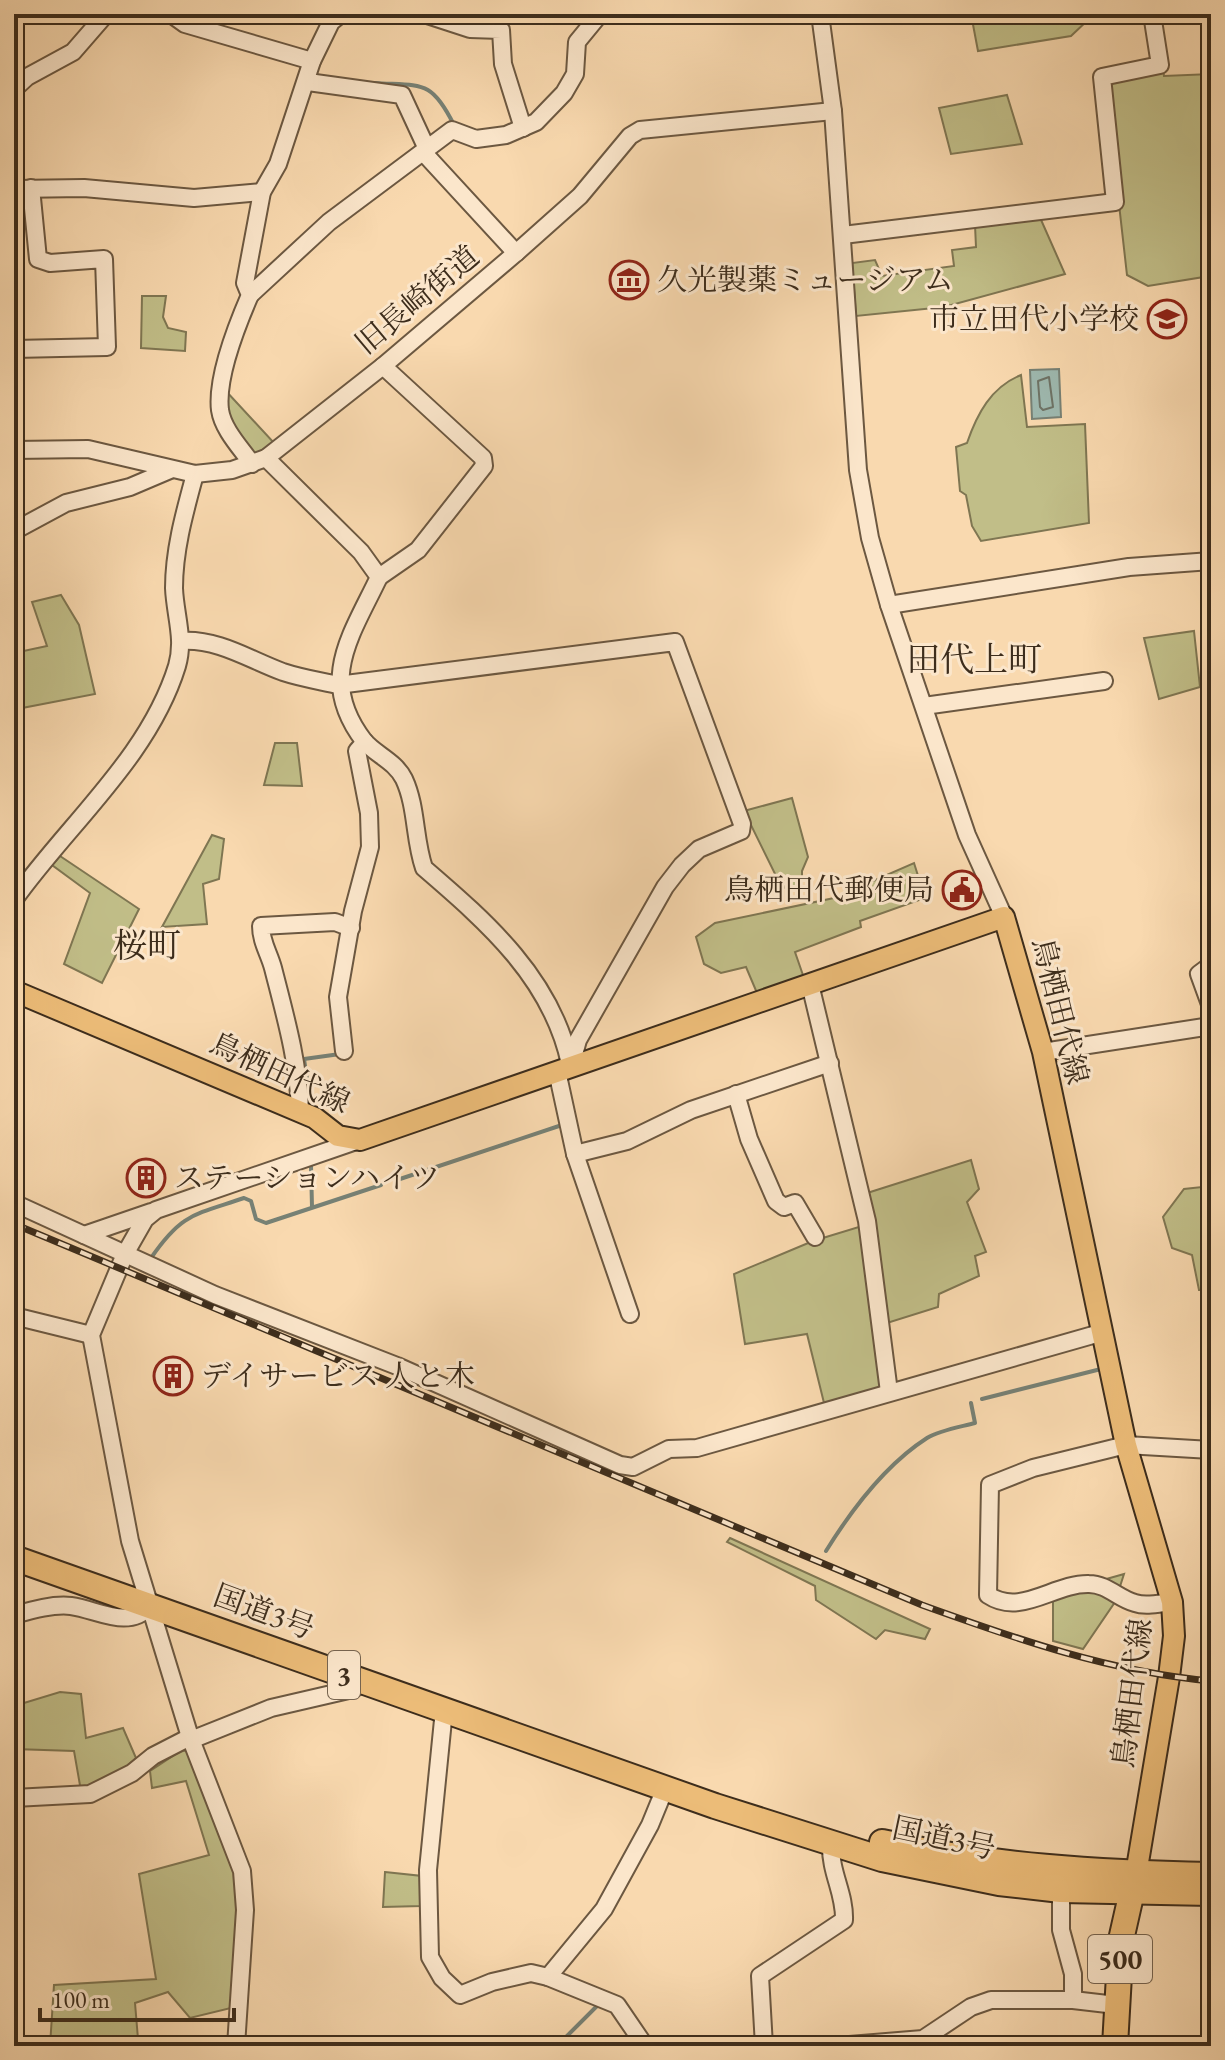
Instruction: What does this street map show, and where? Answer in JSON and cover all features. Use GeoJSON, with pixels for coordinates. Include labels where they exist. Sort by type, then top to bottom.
{"type":"FeatureCollection","features":[{"type":"Feature","properties":{"kind":"highway","name":"国道3号"},"geometry":{"type":"LineString","coordinates":[[14,1558],[831,1844],[940,1873],[1061,1890],[1211,1875]]}},
{"type":"Feature","properties":{"kind":"highway","name":"国道3号"},"geometry":{"type":"LineString","coordinates":[[670,1787],[832,1831],[943,1855],[1211,1893]]}},
{"type":"Feature","properties":{"kind":"highway","name":"500"},"geometry":{"type":"LineString","coordinates":[[1115,2046],[1121,1940],[1134,1883]]}},
{"type":"Feature","properties":{"kind":"main road","name":"鳥栖田代線"},"geometry":{"type":"LineString","coordinates":[[14,991],[300,1112],[338,1136],[360,1140],[1004,917],[1043,1052],[1126,1445],[1172,1602],[1174,1636],[1169,1683],[1134,1883]]}},
{"type":"Feature","properties":{"kind":"street"},"geometry":{"type":"LineString","coordinates":[[14,89],[27,77],[73,52],[106,14]]}},
{"type":"Feature","properties":{"kind":"street"},"geometry":{"type":"LineString","coordinates":[[171,14],[185,24],[312,61]]}},
{"type":"Feature","properties":{"kind":"street"},"geometry":{"type":"LineString","coordinates":[[250,295],[245,283],[262,192],[278,164],[308,82],[312,61],[331,22],[341,14]]}},
{"type":"Feature","properties":{"kind":"street"},"geometry":{"type":"LineString","coordinates":[[424,14],[470,29],[501,30],[507,85],[523,128]]}},
{"type":"Feature","properties":{"kind":"street"},"geometry":{"type":"LineString","coordinates":[[379,577],[361,552],[228,432],[220,410],[230,346],[250,295],[329,222],[452,130],[476,139],[536,122],[564,93],[575,74],[577,42],[600,14]]}},
{"type":"Feature","properties":{"kind":"street"},"geometry":{"type":"LineString","coordinates":[[820,14],[833,111],[858,470],[870,538],[889,605],[967,835],[1004,917]]}},
{"type":"Feature","properties":{"kind":"street"},"geometry":{"type":"LineString","coordinates":[[843,235],[1115,202],[1102,77],[1160,65],[1152,14]]}},
{"type":"Feature","properties":{"kind":"street"},"geometry":{"type":"LineString","coordinates":[[308,82],[402,95],[425,150],[516,253]]}},
{"type":"Feature","properties":{"kind":"street","name":"旧長崎街道"},"geometry":{"type":"LineString","coordinates":[[14,450],[88,449],[195,474],[259,461],[383,366],[516,253],[580,196],[630,136],[640,130],[833,111]]}},
{"type":"Feature","properties":{"kind":"street"},"geometry":{"type":"LineString","coordinates":[[14,349],[107,347],[104,259],[50,263],[38,259],[22,188],[84,188],[194,198],[262,192]]}},
{"type":"Feature","properties":{"kind":"street"},"geometry":{"type":"LineString","coordinates":[[383,366],[483,458],[484,466],[418,550],[379,577],[347,644],[338,685],[345,708],[365,742],[397,768],[404,779],[412,800],[418,850],[424,868],[517,954],[563,1032],[564,1068],[575,1154],[630,1314]]}},
{"type":"Feature","properties":{"kind":"street"},"geometry":{"type":"LineString","coordinates":[[14,531],[66,503],[130,487],[170,470]]}},
{"type":"Feature","properties":{"kind":"street"},"geometry":{"type":"LineString","coordinates":[[14,900],[157,716],[177,665],[182,641],[174,588],[178,540],[195,474]]}},
{"type":"Feature","properties":{"kind":"street"},"geometry":{"type":"LineString","coordinates":[[889,605],[1129,567],[1211,561]]}},
{"type":"Feature","properties":{"kind":"street"},"geometry":{"type":"LineString","coordinates":[[182,641],[222,645],[287,673],[338,685],[675,642],[742,824],[741,831],[699,849],[665,887],[564,1068]]}},
{"type":"Feature","properties":{"kind":"street"},"geometry":{"type":"LineString","coordinates":[[924,706],[1104,681]]}},
{"type":"Feature","properties":{"kind":"street"},"geometry":{"type":"LineString","coordinates":[[344,1051],[338,997],[370,847],[369,813],[357,751],[365,742]]}},
{"type":"Feature","properties":{"kind":"street"},"geometry":{"type":"LineString","coordinates":[[300,1112],[295,1064],[272,964],[261,940],[261,926],[335,922],[351,928]]}},
{"type":"Feature","properties":{"kind":"street"},"geometry":{"type":"LineString","coordinates":[[1211,965],[1199,974],[1211,1007]]}},
{"type":"Feature","properties":{"kind":"street"},"geometry":{"type":"LineString","coordinates":[[810,984],[867,1221],[889,1392]]}},
{"type":"Feature","properties":{"kind":"street"},"geometry":{"type":"LineString","coordinates":[[1043,1052],[1211,1026]]}},
{"type":"Feature","properties":{"kind":"street"},"geometry":{"type":"LineString","coordinates":[[575,1154],[627,1141],[691,1110],[830,1063]]}},
{"type":"Feature","properties":{"kind":"street"},"geometry":{"type":"LineString","coordinates":[[736,1094],[749,1139],[776,1201],[784,1207],[795,1203],[815,1237]]}},
{"type":"Feature","properties":{"kind":"street"},"geometry":{"type":"LineString","coordinates":[[84,1235],[360,1140]]}},
{"type":"Feature","properties":{"kind":"street"},"geometry":{"type":"LineString","coordinates":[[14,1203],[242,1307],[397,1366],[620,1465],[633,1467],[669,1449],[697,1448],[1100,1333]]}},
{"type":"Feature","properties":{"kind":"street"},"geometry":{"type":"LineString","coordinates":[[156,1210],[145,1219],[125,1254],[91,1335],[130,1541],[191,1738],[242,1871],[245,1910],[236,2046]]}},
{"type":"Feature","properties":{"kind":"street"},"geometry":{"type":"LineString","coordinates":[[14,1316],[91,1335]]}},
{"type":"Feature","properties":{"kind":"street"},"geometry":{"type":"LineString","coordinates":[[1172,1602],[1136,1604],[1092,1583],[1054,1590],[1020,1604],[996,1601],[988,1595],[990,1485],[1033,1468],[1126,1445],[1211,1450]]}},
{"type":"Feature","properties":{"kind":"street"},"geometry":{"type":"LineString","coordinates":[[14,1615],[70,1606],[128,1619],[140,1617],[150,1606]]}},
{"type":"Feature","properties":{"kind":"street"},"geometry":{"type":"LineString","coordinates":[[14,1798],[90,1794],[132,1773],[153,1756],[191,1738],[271,1708],[353,1689],[364,1682]]}},
{"type":"Feature","properties":{"kind":"street"},"geometry":{"type":"LineString","coordinates":[[444,1710],[428,1870],[430,1957],[442,1978],[460,1995],[492,1982],[531,1973],[548,1977],[617,2005],[645,2046]]}},
{"type":"Feature","properties":{"kind":"street"},"geometry":{"type":"LineString","coordinates":[[548,1977],[604,1909],[670,1787]]}},
{"type":"Feature","properties":{"kind":"street"},"geometry":{"type":"LineString","coordinates":[[764,2046],[760,1976],[844,1920],[845,1906],[830,1867],[831,1844]]}},
{"type":"Feature","properties":{"kind":"street"},"geometry":{"type":"LineString","coordinates":[[1061,1890],[1061,1930],[1073,1974],[1073,2000]]}},
{"type":"Feature","properties":{"kind":"street"},"geometry":{"type":"LineString","coordinates":[[837,2046],[923,2039],[971,2007],[991,2000],[1073,2000],[1116,2005]]}},
{"type":"Feature","properties":{"kind":"shaded area"},"geometry":{"type":"Polygon","coordinates":[[[971,14],[1108,14],[1089,19],[1071,36],[978,51],[971,14]]]}},
{"type":"Feature","properties":{"kind":"shaded area"},"geometry":{"type":"Polygon","coordinates":[[[1163,68],[1164,76],[1211,74],[1211,327],[1204,277],[1148,286],[1127,275],[1105,80],[1163,68]]]}},
{"type":"Feature","properties":{"kind":"shaded area"},"geometry":{"type":"Polygon","coordinates":[[[1007,95],[1022,144],[951,154],[939,108],[1007,95]]]}},
{"type":"Feature","properties":{"kind":"shaded area"},"geometry":{"type":"Polygon","coordinates":[[[1038,213],[1065,274],[944,307],[856,316],[852,263],[875,260],[882,276],[954,266],[952,250],[976,247],[975,225],[1038,213]]]}},
{"type":"Feature","properties":{"kind":"shaded area"},"geometry":{"type":"Polygon","coordinates":[[[142,296],[166,296],[163,317],[168,328],[186,332],[185,351],[141,348],[142,296]]]}},
{"type":"Feature","properties":{"kind":"shaded area"},"geometry":{"type":"Polygon","coordinates":[[[1021,375],[1027,427],[1085,424],[1089,523],[981,541],[972,526],[966,495],[960,491],[956,447],[967,443],[975,422],[993,394],[1021,375]]]}},
{"type":"Feature","properties":{"kind":"shaded area"},"geometry":{"type":"Polygon","coordinates":[[[225,390],[275,444],[254,456],[230,428],[225,390]]]}},
{"type":"Feature","properties":{"kind":"shaded area"},"geometry":{"type":"Polygon","coordinates":[[[61,595],[79,625],[95,694],[22,708],[14,653],[47,646],[32,602],[61,595]]]}},
{"type":"Feature","properties":{"kind":"shaded area"},"geometry":{"type":"Polygon","coordinates":[[[1194,631],[1200,687],[1159,699],[1144,638],[1194,631]]]}},
{"type":"Feature","properties":{"kind":"shaded area"},"geometry":{"type":"Polygon","coordinates":[[[275,743],[297,743],[302,786],[264,785],[275,743]]]}},
{"type":"Feature","properties":{"kind":"shaded area"},"geometry":{"type":"Polygon","coordinates":[[[792,798],[808,857],[802,871],[802,884],[792,891],[781,886],[744,811],[792,798]]]}},
{"type":"Feature","properties":{"kind":"shaded area"},"geometry":{"type":"Polygon","coordinates":[[[212,835],[224,839],[219,879],[203,884],[207,924],[162,927],[212,835]]]}},
{"type":"Feature","properties":{"kind":"shaded area"},"geometry":{"type":"Polygon","coordinates":[[[60,856],[139,909],[102,983],[64,964],[90,893],[52,865],[60,856]]]}},
{"type":"Feature","properties":{"kind":"shaded area"},"geometry":{"type":"Polygon","coordinates":[[[914,863],[925,898],[860,921],[861,927],[795,952],[804,978],[757,993],[746,967],[721,973],[704,964],[696,937],[715,923],[834,898],[914,863]]]}},
{"type":"Feature","properties":{"kind":"shaded area"},"geometry":{"type":"Polygon","coordinates":[[[971,1160],[979,1189],[967,1202],[986,1252],[975,1256],[979,1276],[939,1294],[938,1307],[887,1323],[864,1194],[971,1160]]]}},
{"type":"Feature","properties":{"kind":"shaded area"},"geometry":{"type":"Polygon","coordinates":[[[1211,1186],[1211,1290],[1199,1290],[1192,1255],[1172,1248],[1163,1217],[1184,1189],[1211,1186]]]}},
{"type":"Feature","properties":{"kind":"shaded area"},"geometry":{"type":"Polygon","coordinates":[[[862,1226],[883,1389],[825,1407],[807,1334],[745,1344],[734,1274],[813,1241],[862,1226]]]}},
{"type":"Feature","properties":{"kind":"shaded area"},"geometry":{"type":"Polygon","coordinates":[[[730,1538],[930,1629],[925,1639],[885,1630],[876,1639],[816,1600],[815,1586],[727,1542],[730,1538]]]}},
{"type":"Feature","properties":{"kind":"shaded area"},"geometry":{"type":"Polygon","coordinates":[[[1124,1574],[1115,1602],[1083,1649],[1053,1641],[1053,1594],[1124,1574]]]}},
{"type":"Feature","properties":{"kind":"shaded area"},"geometry":{"type":"Polygon","coordinates":[[[60,1692],[81,1694],[86,1738],[123,1728],[136,1758],[115,1777],[81,1791],[74,1751],[14,1749],[14,1706],[60,1692]]]}},
{"type":"Feature","properties":{"kind":"shaded area"},"geometry":{"type":"Polygon","coordinates":[[[182,1750],[190,1752],[235,1873],[238,1909],[231,2008],[190,2018],[168,1992],[135,2003],[138,2039],[117,2046],[50,2046],[54,1985],[156,1979],[139,1874],[209,1855],[186,1781],[152,1788],[150,1771],[182,1750]]]}},
{"type":"Feature","properties":{"kind":"shaded area"},"geometry":{"type":"Polygon","coordinates":[[[385,1872],[422,1876],[421,1906],[383,1907],[385,1872]]]}},
{"type":"Feature","properties":{"kind":"water"},"geometry":{"type":"Polygon","coordinates":[[[1059,369],[1061,417],[1032,419],[1030,370],[1059,369]]]}},
{"type":"Feature","properties":{"kind":"waterway"},"geometry":{"type":"LineString","coordinates":[[347,16],[357,14]]}},
{"type":"Feature","properties":{"kind":"waterway"},"geometry":{"type":"LineString","coordinates":[[374,83],[414,85],[431,92],[439,99],[454,125]]}},
{"type":"Feature","properties":{"kind":"waterway"},"geometry":{"type":"LineString","coordinates":[[308,1086],[304,1059],[340,1054]]}},
{"type":"Feature","properties":{"kind":"waterway"},"geometry":{"type":"LineString","coordinates":[[397,1180],[562,1125],[561,1121]]}},
{"type":"Feature","properties":{"kind":"waterway"},"geometry":{"type":"LineString","coordinates":[[311,1166],[312,1207]]}},
{"type":"Feature","properties":{"kind":"waterway"},"geometry":{"type":"LineString","coordinates":[[151,1258],[172,1232],[190,1218],[244,1198],[251,1201],[256,1219],[266,1223],[381,1185]]}},
{"type":"Feature","properties":{"kind":"waterway"},"geometry":{"type":"LineString","coordinates":[[14,1364],[22,1328]]}},
{"type":"Feature","properties":{"kind":"waterway"},"geometry":{"type":"LineString","coordinates":[[982,1399],[1101,1369]]}},
{"type":"Feature","properties":{"kind":"waterway"},"geometry":{"type":"LineString","coordinates":[[826,1551],[858,1504],[897,1461],[932,1435],[975,1423],[971,1403]]}},
{"type":"Feature","properties":{"kind":"waterway"},"geometry":{"type":"LineString","coordinates":[[557,2046],[598,2005]]}},
{"type":"Feature","properties":{"kind":"railway"},"geometry":{"type":"LineString","coordinates":[[14,1224],[922,1605],[1028,1642],[1100,1662],[1211,1681]]}},
{"type":"Feature","properties":{"kind":"place","name":"久光製薬ミュージアム"},"geometry":{"type":"Point","coordinates":[629,280]}},
{"type":"Feature","properties":{"kind":"place","name":"市立田代小学校"},"geometry":{"type":"Point","coordinates":[1167,319]}},
{"type":"Feature","properties":{"kind":"place","name":"鳥栖田代郵便局"},"geometry":{"type":"Point","coordinates":[962,890]}},
{"type":"Feature","properties":{"kind":"place","name":"ステーションハイツ"},"geometry":{"type":"Point","coordinates":[146,1178]}},
{"type":"Feature","properties":{"kind":"place","name":"デイサービス 人と木"},"geometry":{"type":"Point","coordinates":[173,1376]}},
{"type":"Feature","properties":{"kind":"district","name":"田代上町"},"geometry":{"type":"Point","coordinates":[974,659]}},
{"type":"Feature","properties":{"kind":"district","name":"桜町"},"geometry":{"type":"Point","coordinates":[147,945]}}]}
